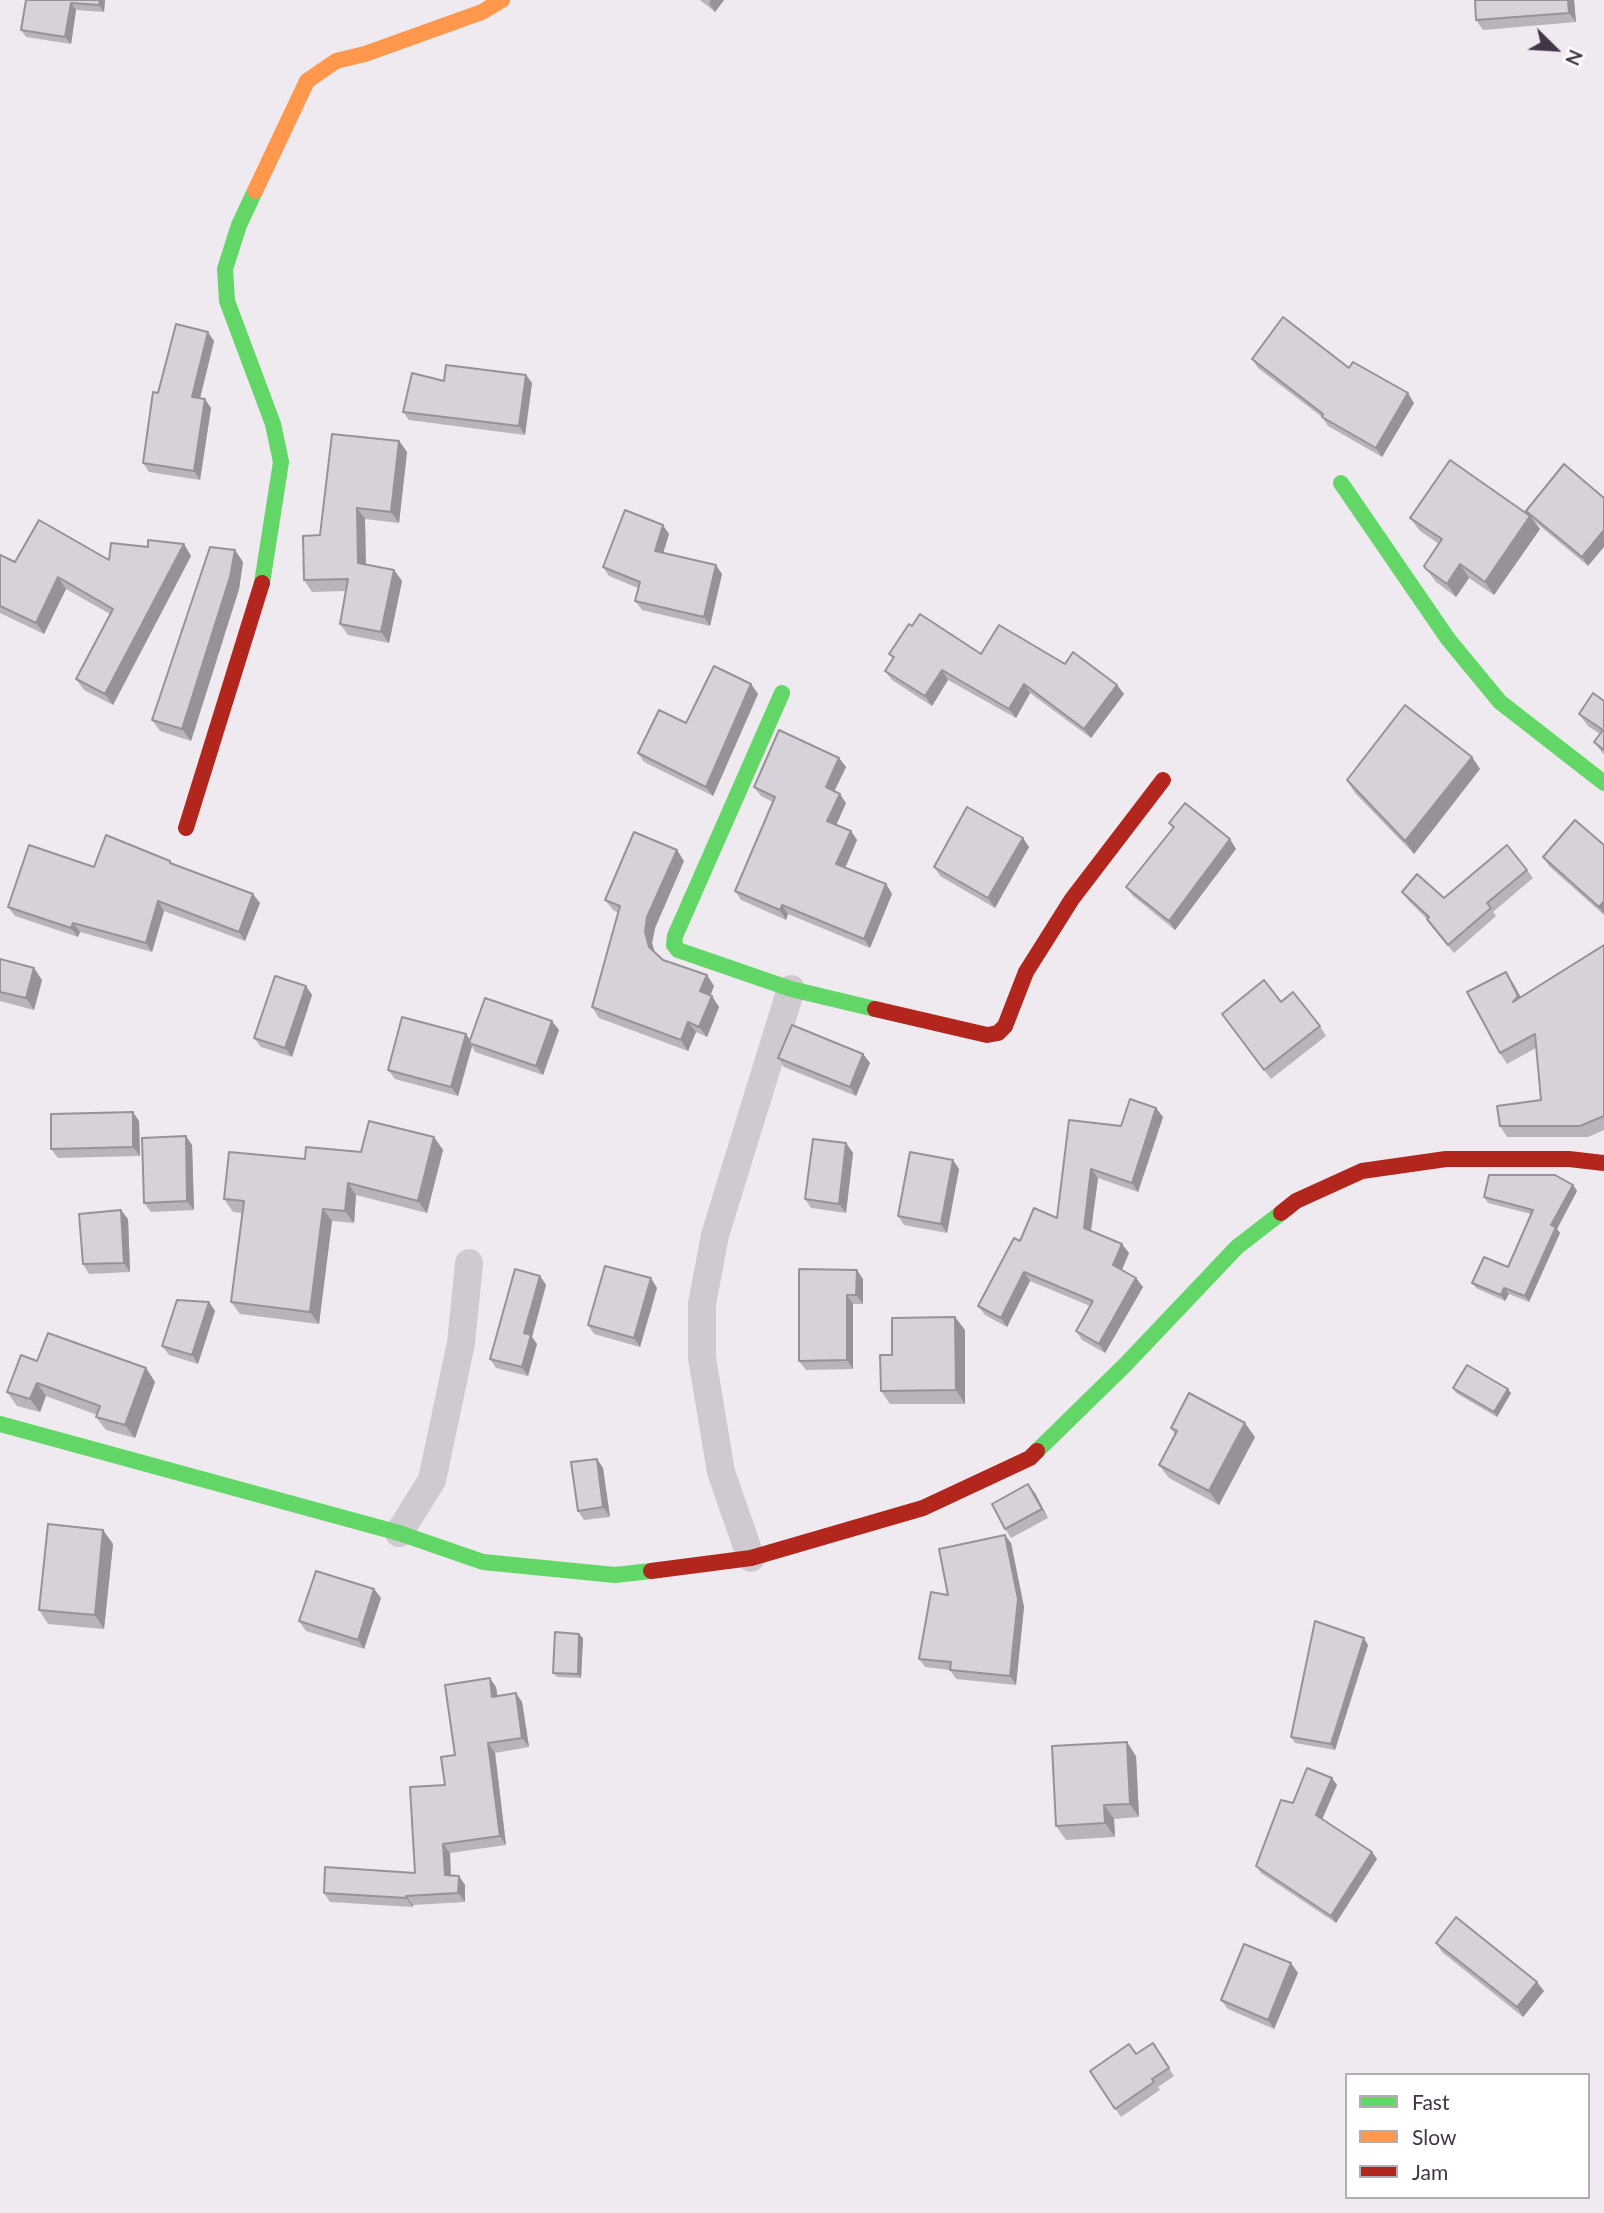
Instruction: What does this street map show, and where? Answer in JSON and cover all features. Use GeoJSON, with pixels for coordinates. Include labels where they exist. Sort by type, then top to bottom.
{"type":"FeatureCollection","features":[{"type":"Feature","properties":{"kind":"street"},"geometry":{"type":"LineString","coordinates":[[186,828],[260,594],[281,462],[273,424],[227,301],[225,269],[239,225],[307,81],[336,61],[365,54],[482,12],[502,0]]}},
{"type":"Feature","properties":{"kind":"street"},"geometry":{"type":"LineString","coordinates":[[1341,483],[1448,639],[1500,702],[1604,783]]}},
{"type":"Feature","properties":{"kind":"street"},"geometry":{"type":"LineString","coordinates":[[782,692],[675,936],[674,945],[678,950],[791,989],[973,1032],[987,1035],[998,1033],[1005,1026],[1026,972],[1072,899],[1163,780]]}},
{"type":"Feature","properties":{"kind":"street"},"geometry":{"type":"LineString","coordinates":[[751,1558],[721,1472],[702,1358],[702,1304],[715,1235],[791,989]]}},
{"type":"Feature","properties":{"kind":"street"},"geometry":{"type":"LineString","coordinates":[[0,1424],[399,1533],[483,1562],[615,1575],[751,1558],[923,1508],[1030,1458],[1125,1365],[1237,1247],[1296,1201],[1362,1171],[1446,1159],[1569,1159],[1604,1163]]}},
{"type":"Feature","properties":{"kind":"street"},"geometry":{"type":"LineString","coordinates":[[399,1533],[432,1480],[461,1343],[469,1263]]}},
{"type":"Feature","properties":{"kind":"building"},"geometry":{"type":"Polygon","coordinates":[[[26,0],[100,0],[99,5],[71,3],[65,37],[21,30],[26,0]]]}},
{"type":"Feature","properties":{"kind":"building"},"geometry":{"type":"Polygon","coordinates":[[[1475,0],[1568,0],[1569,13],[1476,20],[1475,0]]]}},
{"type":"Feature","properties":{"kind":"building"},"geometry":{"type":"Polygon","coordinates":[[[1283,317],[1349,368],[1353,362],[1408,393],[1376,448],[1322,417],[1323,414],[1252,359],[1283,317]]]}},
{"type":"Feature","properties":{"kind":"building"},"geometry":{"type":"Polygon","coordinates":[[[176,324],[208,332],[192,397],[205,399],[194,471],[143,463],[153,392],[158,393],[176,324]]]}},
{"type":"Feature","properties":{"kind":"building"},"geometry":{"type":"Polygon","coordinates":[[[446,365],[526,375],[519,426],[403,412],[412,373],[444,381],[446,365]]]}},
{"type":"Feature","properties":{"kind":"building"},"geometry":{"type":"Polygon","coordinates":[[[332,434],[399,441],[391,512],[357,508],[358,563],[394,570],[381,632],[340,624],[348,579],[304,580],[303,536],[320,535],[332,434]]]}},
{"type":"Feature","properties":{"kind":"building"},"geometry":{"type":"Polygon","coordinates":[[[1450,460],[1530,516],[1485,582],[1460,564],[1447,584],[1426,569],[1424,566],[1442,539],[1410,518],[1450,460]]]}},
{"type":"Feature","properties":{"kind":"building"},"geometry":{"type":"Polygon","coordinates":[[[1564,464],[1604,498],[1604,530],[1582,557],[1526,511],[1564,464]]]}},
{"type":"Feature","properties":{"kind":"building"},"geometry":{"type":"Polygon","coordinates":[[[625,510],[663,525],[655,551],[716,565],[704,617],[635,601],[640,582],[603,567],[625,510]]]}},
{"type":"Feature","properties":{"kind":"building"},"geometry":{"type":"Polygon","coordinates":[[[39,520],[109,560],[111,543],[148,547],[148,540],[184,544],[105,694],[76,679],[113,609],[58,577],[36,623],[0,606],[0,555],[15,562],[39,520]]]}},
{"type":"Feature","properties":{"kind":"building"},"geometry":{"type":"Polygon","coordinates":[[[210,547],[235,550],[230,577],[182,729],[152,720],[210,547]]]}},
{"type":"Feature","properties":{"kind":"building"},"geometry":{"type":"Polygon","coordinates":[[[920,614],[981,654],[999,625],[1065,664],[1073,652],[1117,685],[1084,729],[1024,684],[1009,709],[942,670],[925,696],[885,671],[894,657],[889,654],[909,624],[912,626],[920,614]]]}},
{"type":"Feature","properties":{"kind":"building"},"geometry":{"type":"Polygon","coordinates":[[[714,666],[751,684],[706,787],[638,753],[659,710],[686,723],[714,666]]]}},
{"type":"Feature","properties":{"kind":"building"},"geometry":{"type":"Polygon","coordinates":[[[1593,693],[1604,701],[1604,750],[1594,742],[1603,730],[1579,714],[1593,693]]]}},
{"type":"Feature","properties":{"kind":"building"},"geometry":{"type":"Polygon","coordinates":[[[1405,705],[1472,757],[1405,841],[1347,780],[1405,705]]]}},
{"type":"Feature","properties":{"kind":"building"},"geometry":{"type":"Polygon","coordinates":[[[779,730],[839,758],[826,787],[840,794],[827,821],[851,831],[836,864],[886,884],[864,939],[782,905],[780,910],[735,891],[775,797],[754,787],[779,730]]]}},
{"type":"Feature","properties":{"kind":"building"},"geometry":{"type":"Polygon","coordinates":[[[1185,803],[1230,839],[1169,921],[1126,887],[1174,827],[1169,823],[1185,803]]]}},
{"type":"Feature","properties":{"kind":"building"},"geometry":{"type":"Polygon","coordinates":[[[967,807],[1023,838],[988,898],[934,867],[967,807]]]}},
{"type":"Feature","properties":{"kind":"building"},"geometry":{"type":"Polygon","coordinates":[[[1575,820],[1604,845],[1604,901],[1599,907],[1543,857],[1575,820]]]}},
{"type":"Feature","properties":{"kind":"building"},"geometry":{"type":"Polygon","coordinates":[[[634,832],[677,850],[647,917],[645,932],[649,947],[663,960],[707,975],[700,991],[712,996],[699,1027],[688,1022],[681,1040],[592,1007],[620,906],[605,900],[634,832]]]}},
{"type":"Feature","properties":{"kind":"building"},"geometry":{"type":"Polygon","coordinates":[[[106,835],[170,863],[253,894],[239,932],[158,901],[146,943],[73,923],[71,928],[8,907],[29,845],[94,867],[106,835]]]}},
{"type":"Feature","properties":{"kind":"building"},"geometry":{"type":"Polygon","coordinates":[[[1507,845],[1527,870],[1487,903],[1491,908],[1448,945],[1427,919],[1429,917],[1402,892],[1417,874],[1444,898],[1507,845]]]}},
{"type":"Feature","properties":{"kind":"building"},"geometry":{"type":"Polygon","coordinates":[[[1604,945],[1604,1116],[1580,1126],[1500,1126],[1497,1106],[1541,1100],[1535,1034],[1500,1053],[1467,992],[1506,972],[1518,996],[1513,1002],[1604,945]]]}},
{"type":"Feature","properties":{"kind":"building"},"geometry":{"type":"Polygon","coordinates":[[[0,959],[34,968],[26,998],[0,992],[0,959]]]}},
{"type":"Feature","properties":{"kind":"building"},"geometry":{"type":"Polygon","coordinates":[[[275,976],[306,986],[285,1048],[254,1038],[275,976]]]}},
{"type":"Feature","properties":{"kind":"building"},"geometry":{"type":"Polygon","coordinates":[[[1264,980],[1281,1002],[1293,992],[1320,1026],[1264,1070],[1222,1014],[1264,980]]]}},
{"type":"Feature","properties":{"kind":"building"},"geometry":{"type":"Polygon","coordinates":[[[485,998],[552,1021],[536,1066],[469,1043],[485,998]]]}},
{"type":"Feature","properties":{"kind":"building"},"geometry":{"type":"Polygon","coordinates":[[[402,1017],[466,1034],[451,1087],[388,1070],[402,1017]]]}},
{"type":"Feature","properties":{"kind":"building"},"geometry":{"type":"Polygon","coordinates":[[[792,1025],[863,1054],[850,1087],[778,1058],[792,1025]]]}},
{"type":"Feature","properties":{"kind":"building"},"geometry":{"type":"Polygon","coordinates":[[[1130,1099],[1156,1108],[1132,1183],[1091,1169],[1084,1228],[1122,1244],[1113,1265],[1136,1278],[1099,1344],[1076,1331],[1093,1301],[1024,1272],[1001,1318],[978,1306],[1014,1238],[1020,1241],[1034,1208],[1057,1218],[1069,1120],[1121,1126],[1130,1099]]]}},
{"type":"Feature","properties":{"kind":"building"},"geometry":{"type":"Polygon","coordinates":[[[133,1112],[133,1147],[51,1149],[51,1114],[133,1112]]]}},
{"type":"Feature","properties":{"kind":"building"},"geometry":{"type":"Polygon","coordinates":[[[369,1121],[434,1137],[418,1201],[348,1183],[345,1211],[323,1209],[310,1312],[231,1302],[244,1201],[224,1199],[229,1152],[305,1159],[306,1147],[361,1152],[369,1121]]]}},
{"type":"Feature","properties":{"kind":"building"},"geometry":{"type":"Polygon","coordinates":[[[186,1136],[187,1201],[144,1203],[142,1138],[186,1136]]]}},
{"type":"Feature","properties":{"kind":"building"},"geometry":{"type":"Polygon","coordinates":[[[813,1139],[846,1143],[839,1204],[805,1199],[813,1139]]]}},
{"type":"Feature","properties":{"kind":"building"},"geometry":{"type":"Polygon","coordinates":[[[910,1152],[953,1160],[941,1224],[898,1216],[910,1152]]]}},
{"type":"Feature","properties":{"kind":"building"},"geometry":{"type":"Polygon","coordinates":[[[1489,1175],[1555,1175],[1573,1185],[1551,1225],[1556,1227],[1525,1296],[1504,1288],[1501,1295],[1472,1283],[1484,1257],[1508,1267],[1533,1210],[1484,1197],[1489,1175]]]}},
{"type":"Feature","properties":{"kind":"building"},"geometry":{"type":"Polygon","coordinates":[[[121,1210],[124,1263],[83,1264],[79,1214],[121,1210]]]}},
{"type":"Feature","properties":{"kind":"building"},"geometry":{"type":"Polygon","coordinates":[[[605,1266],[651,1278],[634,1338],[588,1325],[605,1266]]]}},
{"type":"Feature","properties":{"kind":"building"},"geometry":{"type":"Polygon","coordinates":[[[515,1269],[540,1276],[524,1333],[531,1335],[522,1367],[490,1359],[515,1269]]]}},
{"type":"Feature","properties":{"kind":"building"},"geometry":{"type":"Polygon","coordinates":[[[799,1269],[857,1270],[856,1295],[847,1295],[847,1360],[799,1361],[799,1269]]]}},
{"type":"Feature","properties":{"kind":"building"},"geometry":{"type":"Polygon","coordinates":[[[177,1300],[209,1302],[192,1355],[162,1346],[177,1300]]]}},
{"type":"Feature","properties":{"kind":"building"},"geometry":{"type":"Polygon","coordinates":[[[955,1317],[956,1390],[881,1391],[880,1355],[892,1355],[892,1318],[955,1317]]]}},
{"type":"Feature","properties":{"kind":"building"},"geometry":{"type":"Polygon","coordinates":[[[48,1333],[146,1368],[125,1425],[96,1417],[100,1406],[37,1383],[30,1399],[7,1392],[21,1355],[37,1361],[48,1333]]]}},
{"type":"Feature","properties":{"kind":"building"},"geometry":{"type":"Polygon","coordinates":[[[1467,1365],[1508,1389],[1494,1412],[1453,1388],[1467,1365]]]}},
{"type":"Feature","properties":{"kind":"building"},"geometry":{"type":"Polygon","coordinates":[[[1189,1393],[1245,1423],[1209,1491],[1159,1465],[1177,1431],[1171,1428],[1189,1393]]]}},
{"type":"Feature","properties":{"kind":"building"},"geometry":{"type":"Polygon","coordinates":[[[597,1459],[603,1507],[578,1511],[571,1462],[597,1459]]]}},
{"type":"Feature","properties":{"kind":"building"},"geometry":{"type":"Polygon","coordinates":[[[1028,1484],[1042,1509],[1005,1529],[992,1504],[1028,1484]]]}},
{"type":"Feature","properties":{"kind":"building"},"geometry":{"type":"Polygon","coordinates":[[[48,1524],[103,1530],[95,1615],[39,1610],[48,1524]]]}},
{"type":"Feature","properties":{"kind":"building"},"geometry":{"type":"Polygon","coordinates":[[[1005,1535],[1018,1599],[1010,1676],[950,1670],[951,1662],[919,1659],[931,1592],[948,1595],[939,1549],[1005,1535]]]}},
{"type":"Feature","properties":{"kind":"building"},"geometry":{"type":"Polygon","coordinates":[[[316,1571],[374,1589],[358,1640],[299,1621],[316,1571]]]}},
{"type":"Feature","properties":{"kind":"building"},"geometry":{"type":"Polygon","coordinates":[[[1315,1621],[1364,1638],[1331,1744],[1291,1737],[1315,1621]]]}},
{"type":"Feature","properties":{"kind":"building"},"geometry":{"type":"Polygon","coordinates":[[[555,1632],[579,1634],[578,1674],[553,1673],[555,1632]]]}},
{"type":"Feature","properties":{"kind":"building"},"geometry":{"type":"Polygon","coordinates":[[[490,1678],[492,1697],[516,1693],[522,1738],[488,1743],[500,1836],[443,1844],[445,1875],[459,1876],[458,1893],[406,1898],[324,1893],[325,1867],[415,1873],[410,1787],[445,1785],[441,1757],[455,1755],[445,1685],[490,1678]]]}},
{"type":"Feature","properties":{"kind":"building"},"geometry":{"type":"Polygon","coordinates":[[[1127,1742],[1130,1804],[1104,1805],[1105,1823],[1056,1826],[1052,1746],[1127,1742]]]}},
{"type":"Feature","properties":{"kind":"building"},"geometry":{"type":"Polygon","coordinates":[[[1307,1768],[1332,1778],[1316,1815],[1372,1852],[1331,1916],[1256,1866],[1281,1800],[1293,1803],[1307,1768]]]}},
{"type":"Feature","properties":{"kind":"building"},"geometry":{"type":"Polygon","coordinates":[[[1456,1917],[1537,1982],[1517,2007],[1436,1943],[1456,1917]]]}},
{"type":"Feature","properties":{"kind":"building"},"geometry":{"type":"Polygon","coordinates":[[[1244,1944],[1291,1963],[1268,2020],[1221,2000],[1244,1944]]]}},
{"type":"Feature","properties":{"kind":"building"},"geometry":{"type":"Polygon","coordinates":[[[1153,2043],[1169,2068],[1115,2109],[1090,2071],[1129,2044],[1136,2054],[1153,2043]]]}},
{"type":"Feature","properties":{"kind":"traffic: fast"},"geometry":{"type":"LineString","coordinates":[[255,191],[239,225],[225,269],[227,301],[273,424],[281,462],[262,583]]}},
{"type":"Feature","properties":{"kind":"traffic: fast"},"geometry":{"type":"LineString","coordinates":[[1341,483],[1448,639],[1500,702],[1604,783]]}},
{"type":"Feature","properties":{"kind":"traffic: fast"},"geometry":{"type":"LineString","coordinates":[[782,693],[675,936],[674,945],[678,950],[791,989],[875,1009]]}},
{"type":"Feature","properties":{"kind":"traffic: fast"},"geometry":{"type":"LineString","coordinates":[[1037,1451],[1125,1365],[1237,1247],[1281,1213]]}},
{"type":"Feature","properties":{"kind":"traffic: fast"},"geometry":{"type":"LineString","coordinates":[[0,1424],[399,1533],[483,1562],[615,1575],[651,1571]]}},
{"type":"Feature","properties":{"kind":"traffic: slow"},"geometry":{"type":"LineString","coordinates":[[255,191],[307,81],[336,61],[365,54],[482,12],[502,0]]}},
{"type":"Feature","properties":{"kind":"traffic: jam"},"geometry":{"type":"LineString","coordinates":[[186,828],[262,583]]}},
{"type":"Feature","properties":{"kind":"traffic: jam"},"geometry":{"type":"LineString","coordinates":[[875,1009],[987,1035],[998,1033],[1005,1026],[1026,972],[1072,899],[1163,780]]}},
{"type":"Feature","properties":{"kind":"traffic: jam"},"geometry":{"type":"LineString","coordinates":[[1281,1213],[1296,1201],[1362,1171],[1446,1159],[1569,1159],[1604,1163]]}},
{"type":"Feature","properties":{"kind":"traffic: jam"},"geometry":{"type":"LineString","coordinates":[[651,1571],[751,1558],[923,1508],[1030,1458],[1037,1451]]}}]}
